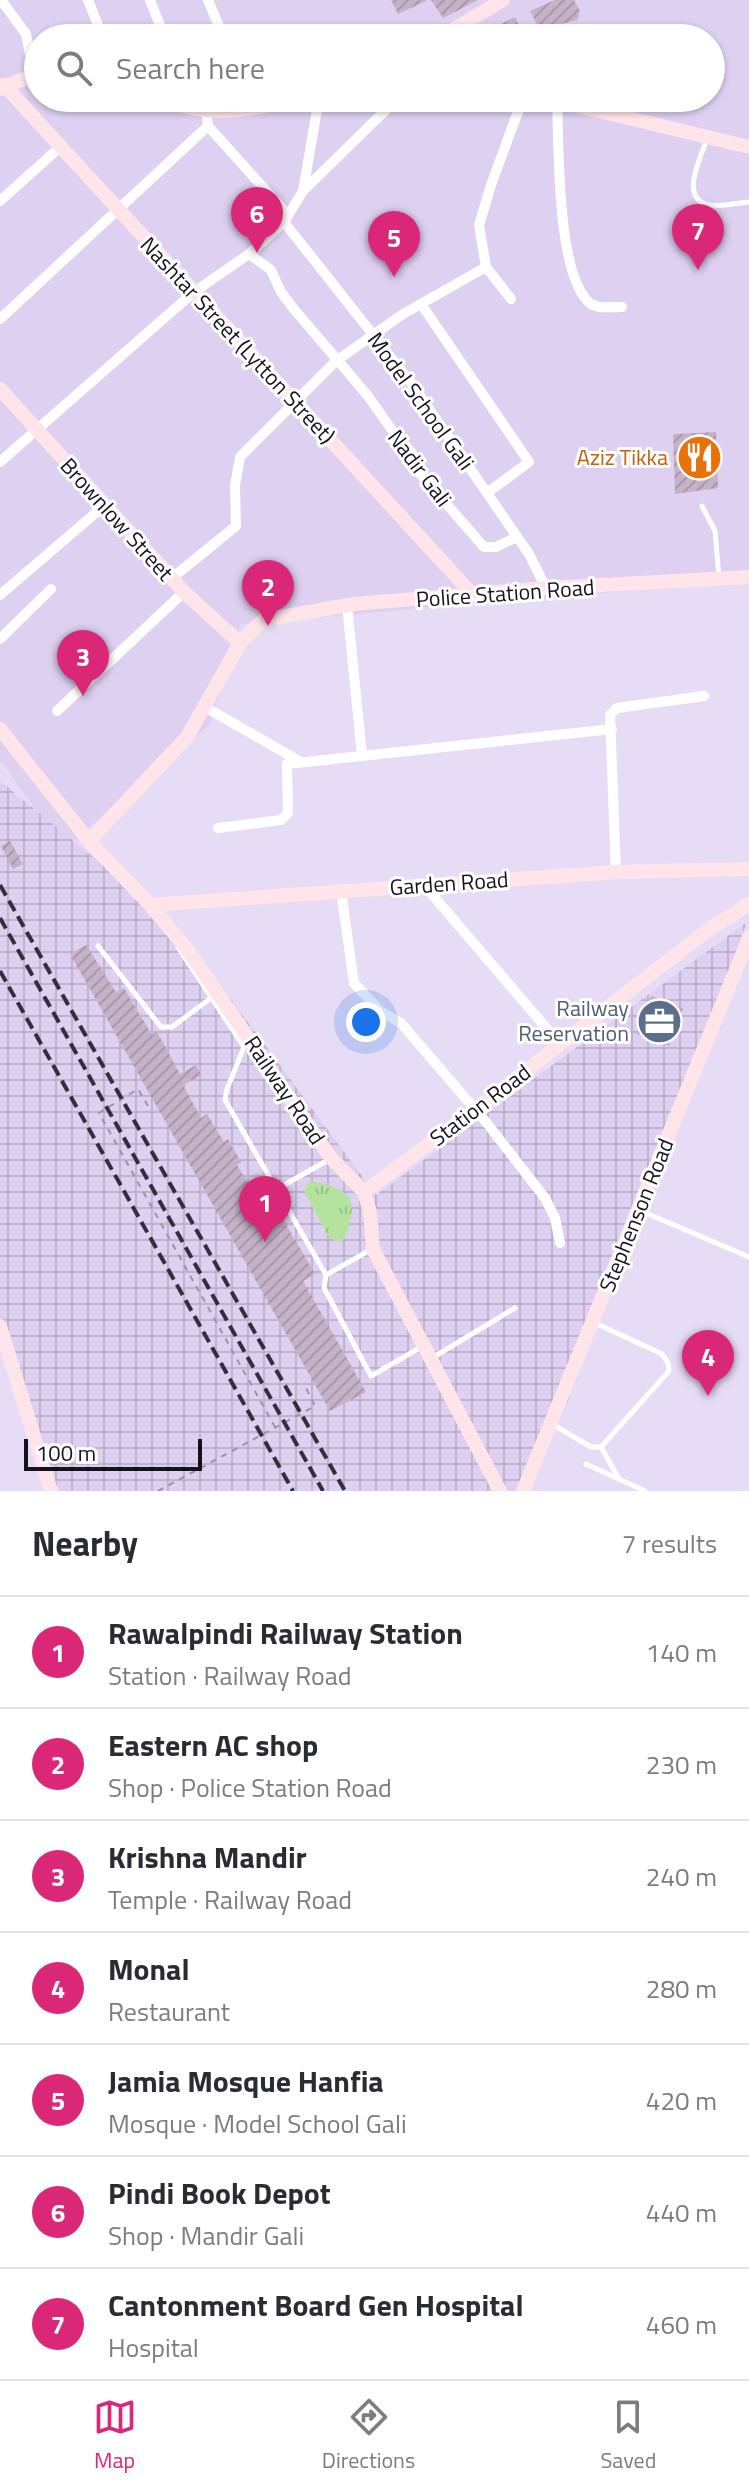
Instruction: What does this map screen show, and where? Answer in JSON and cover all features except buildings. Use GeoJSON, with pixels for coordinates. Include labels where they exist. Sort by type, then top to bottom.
{"type":"FeatureCollection","features":[{"type":"Feature","properties":{"kind":"street"},"geometry":{"type":"LineString","coordinates":[[1,0],[24,31]]}},
{"type":"Feature","properties":{"kind":"street"},"geometry":{"type":"LineString","coordinates":[[88,0],[97,24]]}},
{"type":"Feature","properties":{"kind":"street"},"geometry":{"type":"LineString","coordinates":[[150,0],[159,24]]}},
{"type":"Feature","properties":{"kind":"street"},"geometry":{"type":"LineString","coordinates":[[208,0],[218,24]]}},
{"type":"Feature","properties":{"kind":"street"},"geometry":{"type":"LineString","coordinates":[[463,24],[503,0]]}},
{"type":"Feature","properties":{"kind":"street"},"geometry":{"type":"LineString","coordinates":[[2,87],[24,79]]}},
{"type":"Feature","properties":{"kind":"street","name":"Nashtar Street (Lytton Street)"},"geometry":{"type":"LineString","coordinates":[[2,87],[24,110]]}},
{"type":"Feature","properties":{"kind":"street","name":"Nashtar Street (Lytton Street)"},"geometry":{"type":"LineString","coordinates":[[26,112],[473,595]]}},
{"type":"Feature","properties":{"kind":"street"},"geometry":{"type":"LineString","coordinates":[[0,319],[208,126],[201,112]]}},
{"type":"Feature","properties":{"kind":"street"},"geometry":{"type":"LineString","coordinates":[[303,191],[317,112]]}},
{"type":"Feature","properties":{"kind":"street"},"geometry":{"type":"LineString","coordinates":[[0,462],[194,292],[249,254],[286,219],[303,191],[384,112]]}},
{"type":"Feature","properties":{"kind":"street"},"geometry":{"type":"LineString","coordinates":[[511,299],[486,267],[479,225],[518,112]]}},
{"type":"Feature","properties":{"kind":"street"},"geometry":{"type":"LineString","coordinates":[[552,112],[565,238],[574,272],[582,293],[596,307],[622,307]]}},
{"type":"Feature","properties":{"kind":"street"},"geometry":{"type":"LineString","coordinates":[[603,112],[749,147]]}},
{"type":"Feature","properties":{"kind":"street","name":"Model School Gali"},"geometry":{"type":"LineString","coordinates":[[208,126],[286,219],[412,384],[517,537],[546,588]]}},
{"type":"Feature","properties":{"kind":"street"},"geometry":{"type":"LineString","coordinates":[[0,201],[60,147]]}},
{"type":"Feature","properties":{"kind":"street"},"geometry":{"type":"LineString","coordinates":[[249,254],[271,270],[287,300],[336,361]]}},
{"type":"Feature","properties":{"kind":"street"},"geometry":{"type":"LineString","coordinates":[[172,578],[236,526],[235,486],[240,457],[295,401],[336,361],[373,334],[486,267]]}},
{"type":"Feature","properties":{"kind":"street"},"geometry":{"type":"LineString","coordinates":[[421,304],[529,462],[487,493]]}},
{"type":"Feature","properties":{"kind":"street","name":"Nadir Gali"},"geometry":{"type":"LineString","coordinates":[[336,361],[412,453],[416,469],[484,547],[496,547],[517,537]]}},
{"type":"Feature","properties":{"kind":"street","name":"Brownlow Street"},"geometry":{"type":"LineString","coordinates":[[0,389],[184,592],[240,643]]}},
{"type":"Feature","properties":{"kind":"street"},"geometry":{"type":"LineString","coordinates":[[0,595],[105,505]]}},
{"type":"Feature","properties":{"kind":"street","name":"Police Station Road"},"geometry":{"type":"LineString","coordinates":[[240,643],[263,620],[347,605],[546,588],[749,577]]}},
{"type":"Feature","properties":{"kind":"street"},"geometry":{"type":"LineString","coordinates":[[0,639],[51,589]]}},
{"type":"Feature","properties":{"kind":"street"},"geometry":{"type":"LineString","coordinates":[[57,711],[184,592]]}},
{"type":"Feature","properties":{"kind":"street"},"geometry":{"type":"LineString","coordinates":[[347,605],[362,755]]}},
{"type":"Feature","properties":{"kind":"street"},"geometry":{"type":"LineString","coordinates":[[89,841],[187,737],[240,643]]}},
{"type":"Feature","properties":{"kind":"street"},"geometry":{"type":"LineString","coordinates":[[616,872],[610,715],[617,708],[704,696]]}},
{"type":"Feature","properties":{"kind":"street"},"geometry":{"type":"LineString","coordinates":[[205,707],[301,762]]}},
{"type":"Feature","properties":{"kind":"street","name":"Railway Road"},"geometry":{"type":"LineString","coordinates":[[0,729],[89,841],[187,949],[331,1158],[364,1192]]}},
{"type":"Feature","properties":{"kind":"street"},"geometry":{"type":"LineString","coordinates":[[218,828],[281,820],[288,813],[287,764],[612,729]]}},
{"type":"Feature","properties":{"kind":"street","name":"Garden Road"},"geometry":{"type":"LineString","coordinates":[[150,905],[616,872],[749,869]]}},
{"type":"Feature","properties":{"kind":"street"},"geometry":{"type":"LineString","coordinates":[[424,885],[560,1044]]}},
{"type":"Feature","properties":{"kind":"street"},"geometry":{"type":"LineString","coordinates":[[341,891],[354,983],[381,1012],[401,1023],[476,1109],[545,1198],[555,1218],[560,1243]]}},
{"type":"Feature","properties":{"kind":"street","name":"Station Road"},"geometry":{"type":"LineString","coordinates":[[364,1192],[708,930],[749,904]]}},
{"type":"Feature","properties":{"kind":"street","name":"Stephenson Road"},"geometry":{"type":"LineString","coordinates":[[523,1491],[749,938]]}},
{"type":"Feature","properties":{"kind":"street"},"geometry":{"type":"LineString","coordinates":[[364,1192],[370,1212],[373,1249],[500,1491]]}},
{"type":"Feature","properties":{"kind":"street"},"geometry":{"type":"LineString","coordinates":[[0,1326],[51,1491]]}},
{"type":"Feature","properties":{"kind":"lane"},"geometry":{"type":"LineString","coordinates":[[707,138],[692,183],[693,190],[709,205],[749,202]]}},
{"type":"Feature","properties":{"kind":"lane"},"geometry":{"type":"LineString","coordinates":[[702,506],[715,531],[720,579]]}},
{"type":"Feature","properties":{"kind":"lane"},"geometry":{"type":"LineString","coordinates":[[171,933],[182,955],[244,1047],[225,1100],[326,1275],[324,1288],[371,1376],[428,1352],[515,1308]]}},
{"type":"Feature","properties":{"kind":"lane"},"geometry":{"type":"LineString","coordinates":[[98,946],[161,1027],[172,1027],[211,998]]}},
{"type":"Feature","properties":{"kind":"lane"},"geometry":{"type":"LineString","coordinates":[[277,1189],[331,1158]]}},
{"type":"Feature","properties":{"kind":"lane"},"geometry":{"type":"LineString","coordinates":[[638,1210],[749,1257]]}},
{"type":"Feature","properties":{"kind":"lane"},"geometry":{"type":"LineString","coordinates":[[326,1275],[373,1249]]}},
{"type":"Feature","properties":{"kind":"lane"},"geometry":{"type":"LineString","coordinates":[[551,1424],[591,1447],[601,1447],[669,1371],[662,1354],[593,1322]]}},
{"type":"Feature","properties":{"kind":"lane"},"geometry":{"type":"LineString","coordinates":[[601,1447],[619,1480]]}},
{"type":"Feature","properties":{"kind":"lane"},"geometry":{"type":"LineString","coordinates":[[586,1464],[645,1491]]}},
{"type":"Feature","properties":{"kind":"path"},"geometry":{"type":"LineString","coordinates":[[148,1106],[138,1089],[99,1113],[275,1427]]}},
{"type":"Feature","properties":{"kind":"path"},"geometry":{"type":"LineString","coordinates":[[158,1491],[315,1406],[305,1386]]}},
{"type":"Feature","properties":{"kind":"shaded area"},"geometry":{"type":"Polygon","coordinates":[[[0,0],[749,0],[749,580],[241,624],[210,724],[64,849],[0,760],[0,0]]]}},
{"type":"Feature","properties":{"kind":"shaded area"},"geometry":{"type":"Polygon","coordinates":[[[0,781],[176,925],[376,1195],[747,922],[565,1409],[527,1491],[59,1491],[0,1349],[0,781]]]}},
{"type":"Feature","properties":{"kind":"green space"},"geometry":{"type":"Polygon","coordinates":[[[312,1181],[341,1191],[350,1201],[351,1216],[342,1241],[328,1236],[305,1193],[305,1186],[312,1181]]]}},
{"type":"Feature","properties":{"kind":"railway"},"geometry":{"type":"LineString","coordinates":[[0,885],[345,1491]]}},
{"type":"Feature","properties":{"kind":"railway"},"geometry":{"type":"LineString","coordinates":[[0,918],[323,1491]]}},
{"type":"Feature","properties":{"kind":"railway"},"geometry":{"type":"LineString","coordinates":[[0,971],[293,1491]]}},
{"type":"Feature","properties":{"kind":"place","name":"Pindi Book Depot"},"geometry":{"type":"Point","coordinates":[257,253]}},
{"type":"Feature","properties":{"kind":"place","name":"Cantonment Board Gen Hospital"},"geometry":{"type":"Point","coordinates":[698,270]}},
{"type":"Feature","properties":{"kind":"place","name":"Jamia Mosque Hanfia"},"geometry":{"type":"Point","coordinates":[394,277]}},
{"type":"Feature","properties":{"kind":"place","name":"Aziz Tikka"},"geometry":{"type":"Point","coordinates":[699,457]}},
{"type":"Feature","properties":{"kind":"place","name":"Eastern AC shop"},"geometry":{"type":"Point","coordinates":[268,626]}},
{"type":"Feature","properties":{"kind":"place","name":"Krishna Mandir"},"geometry":{"type":"Point","coordinates":[83,696]}},
{"type":"Feature","properties":{"kind":"place","name":"Railway Reservation"},"geometry":{"type":"Point","coordinates":[660,1021]}},
{"type":"Feature","properties":{"kind":"place","name":"Rawalpindi Railway Station"},"geometry":{"type":"Point","coordinates":[265,1242]}},
{"type":"Feature","properties":{"kind":"place","name":"Monal"},"geometry":{"type":"Point","coordinates":[708,1396]}}]}
